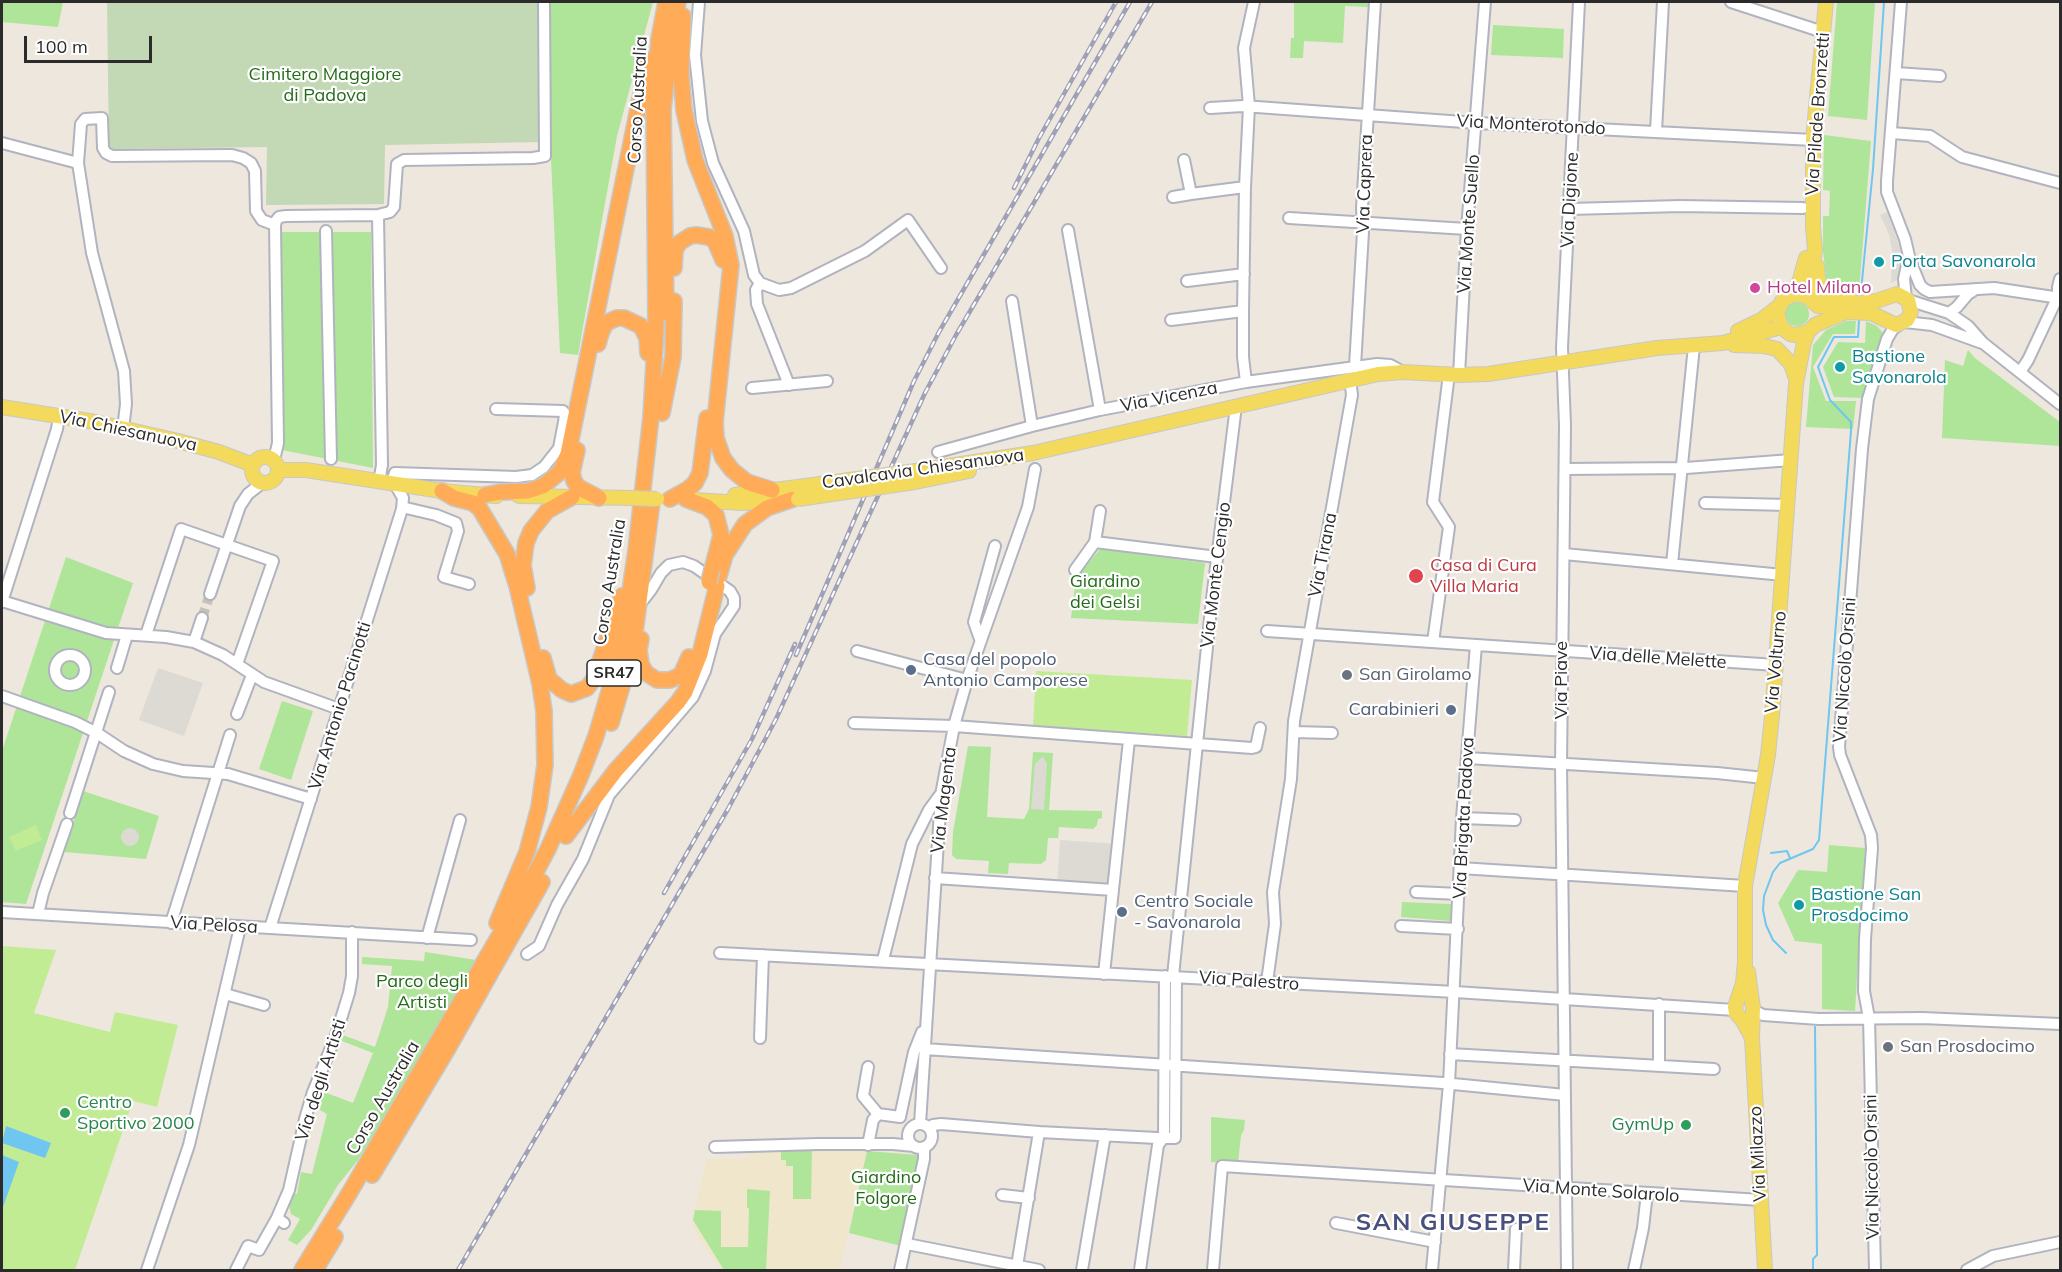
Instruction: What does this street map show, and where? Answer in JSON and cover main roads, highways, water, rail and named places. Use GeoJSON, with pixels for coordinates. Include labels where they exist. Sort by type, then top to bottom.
{"type":"FeatureCollection","features":[{"type":"Feature","properties":{"kind":"highway"},"geometry":{"type":"LineString","coordinates":[[485,495],[528,491],[543,486],[560,472],[568,454],[661,2]]}},
{"type":"Feature","properties":{"kind":"highway","name":"Corso Australia"},"geometry":{"type":"LineString","coordinates":[[302,1270],[350,1192],[548,849],[596,736],[620,648],[636,550],[647,458],[655,369],[654,99],[659,39],[666,2]]}},
{"type":"Feature","properties":{"kind":"highway","name":"Corso Australia"},"geometry":{"type":"LineString","coordinates":[[315,1270],[447,1050],[537,892],[566,836],[607,738],[629,663],[639,604],[662,413],[666,337],[663,110],[670,44],[678,2]]}},
{"type":"Feature","properties":{"kind":"highway"},"geometry":{"type":"LineString","coordinates":[[685,2],[681,76],[684,110],[695,160],[725,236],[731,265],[715,422],[716,438],[723,458],[732,470],[747,482],[772,490]]}},
{"type":"Feature","properties":{"kind":"highway"},"geometry":{"type":"LineString","coordinates":[[662,413],[672,357],[675,250],[679,243],[690,236],[703,235],[715,242],[722,255],[723,264],[703,454],[700,473],[695,483],[688,489],[664,499]]}},
{"type":"Feature","properties":{"kind":"highway"},"geometry":{"type":"LineString","coordinates":[[599,498],[578,487],[572,472],[601,333],[606,323],[617,318],[632,320],[641,326],[647,338],[645,418],[647,458]]}},
{"type":"Feature","properties":{"kind":"highway"},"geometry":{"type":"LineString","coordinates":[[442,491],[454,498],[473,503],[480,509],[511,562],[540,684],[545,737],[542,792],[531,842],[472,982]]}},
{"type":"Feature","properties":{"kind":"highway"},"geometry":{"type":"LineString","coordinates":[[639,604],[643,626],[639,650],[641,664],[646,673],[657,680],[669,680],[681,675],[687,666],[714,578],[725,555],[746,524],[767,508],[796,495]]}},
{"type":"Feature","properties":{"kind":"highway"},"geometry":{"type":"LineString","coordinates":[[572,497],[551,507],[536,522],[526,543],[523,565],[546,669],[554,685],[562,690],[572,693],[579,692],[587,688],[594,679],[636,550]]}},
{"type":"Feature","properties":{"kind":"highway"},"geometry":{"type":"LineString","coordinates":[[566,836],[616,770],[678,702],[685,692],[700,654],[721,535],[718,520],[713,511],[693,500]]}},
{"type":"Feature","properties":{"kind":"main road","name":"Via Pilade Bronzetti"},"geometry":{"type":"LineString","coordinates":[[1813,301],[1810,286],[1815,250],[1813,140],[1826,2]]}},
{"type":"Feature","properties":{"kind":"main road","name":"Via Pilade Bronzetti"},"geometry":{"type":"LineString","coordinates":[[1789,296],[1799,283],[1813,227]]}},
{"type":"Feature","properties":{"kind":"main road"},"geometry":{"type":"LineString","coordinates":[[1815,250],[1818,279],[1822,291],[1830,296],[1861,302]]}},
{"type":"Feature","properties":{"kind":"main road"},"geometry":{"type":"LineString","coordinates":[[1785,330],[1796,335],[1846,312],[1865,312],[1883,317],[1892,324],[1902,323],[1911,312],[1907,299],[1897,294],[1876,301],[1827,307],[1818,306],[1802,294],[1789,296],[1779,306],[1777,320],[1785,330],[1800,361]]}},
{"type":"Feature","properties":{"kind":"main road"},"geometry":{"type":"LineString","coordinates":[[1883,317],[1881,305],[1888,297]]}},
{"type":"Feature","properties":{"kind":"main road"},"geometry":{"type":"LineString","coordinates":[[1811,329],[1818,313],[1813,301]]}},
{"type":"Feature","properties":{"kind":"main road","name":"Via Vicenza"},"geometry":{"type":"LineString","coordinates":[[1033,453],[1346,380],[1403,372],[1488,374],[1657,348],[1740,330],[1761,321],[1779,306]]}},
{"type":"Feature","properties":{"kind":"main road","name":"Via Volturno"},"geometry":{"type":"LineString","coordinates":[[1745,1009],[1745,886],[1764,778],[1776,665],[1796,384],[1800,361],[1811,329]]}},
{"type":"Feature","properties":{"kind":"main road","name":"Via Vicenza"},"geometry":{"type":"LineString","coordinates":[[1657,348],[1723,342],[1785,330]]}},
{"type":"Feature","properties":{"kind":"main road","name":"Via Vicenza"},"geometry":{"type":"LineString","coordinates":[[1723,342],[1777,349],[1791,364],[1796,384]]}},
{"type":"Feature","properties":{"kind":"main road","name":"Via Chiesanuova"},"geometry":{"type":"LineString","coordinates":[[2,407],[123,429],[219,452],[256,475]]}},
{"type":"Feature","properties":{"kind":"main road","name":"Cavalcavia Chiesanuova"},"geometry":{"type":"LineString","coordinates":[[276,465],[442,491],[485,495],[742,503],[999,464],[1033,453]]}},
{"type":"Feature","properties":{"kind":"main road"},"geometry":{"type":"LineString","coordinates":[[262,457],[276,465],[274,481],[256,475],[262,457]]}},
{"type":"Feature","properties":{"kind":"main road","name":"Cavalcavia Chiesanuova"},"geometry":{"type":"LineString","coordinates":[[693,500],[772,490],[796,495]]}},
{"type":"Feature","properties":{"kind":"main road","name":"Via Milazzo"},"geometry":{"type":"LineString","coordinates":[[1745,1009],[1752,1038],[1765,1270]]}},
{"type":"Feature","properties":{"kind":"water"},"geometry":{"type":"Polygon","coordinates":[[[6,1126],[51,1143],[45,1158],[2,1143],[6,1126]]]}},
{"type":"Feature","properties":{"kind":"water"},"geometry":{"type":"Polygon","coordinates":[[[2,1155],[19,1162],[2,1210],[2,1155]]]}},
{"type":"Feature","properties":{"kind":"waterway"},"geometry":{"type":"LineString","coordinates":[[1861,291],[1873,169],[1884,2]]}},
{"type":"Feature","properties":{"kind":"waterway"},"geometry":{"type":"LineString","coordinates":[[1786,953],[1773,940],[1766,925],[1763,910],[1764,896],[1773,872],[1780,863],[1813,849],[1819,840],[1851,431],[1851,422],[1830,400],[1818,367],[1834,337],[1858,337],[1859,320]]}},
{"type":"Feature","properties":{"kind":"waterway"},"geometry":{"type":"LineString","coordinates":[[1771,853],[1787,851],[1790,858]]}},
{"type":"Feature","properties":{"kind":"waterway"},"geometry":{"type":"LineString","coordinates":[[1813,1270],[1813,1259],[1817,1255],[1815,1027]]}},
{"type":"Feature","properties":{"kind":"tunnel"},"geometry":{"type":"LineString","coordinates":[[202,618],[210,594]]}},
{"type":"Feature","properties":{"kind":"railway"},"geometry":{"type":"LineString","coordinates":[[1014,188],[1039,138],[1116,2]]}},
{"type":"Feature","properties":{"kind":"railway"},"geometry":{"type":"LineString","coordinates":[[796,655],[914,381],[939,332],[1130,2]]}},
{"type":"Feature","properties":{"kind":"railway"},"geometry":{"type":"LineString","coordinates":[[458,1270],[728,809],[776,719],[925,393],[956,335],[1152,2]]}},
{"type":"Feature","properties":{"kind":"railway"},"geometry":{"type":"LineString","coordinates":[[664,893],[752,739],[795,644]]}},
{"type":"Feature","properties":{"kind":"place","name":"Porta Savonarola"},"geometry":{"type":"Point","coordinates":[1879,262]}},
{"type":"Feature","properties":{"kind":"place","name":"Hotel Milano"},"geometry":{"type":"Point","coordinates":[1755,288]}},
{"type":"Feature","properties":{"kind":"place","name":"Bastione Savonarola"},"geometry":{"type":"Point","coordinates":[1840,367]}},
{"type":"Feature","properties":{"kind":"place","name":"Casa di Cura Villa Maria"},"geometry":{"type":"Point","coordinates":[1416,576]}},
{"type":"Feature","properties":{"kind":"place","name":"Casa del popolo Antonio Camporese"},"geometry":{"type":"Point","coordinates":[911,670]}},
{"type":"Feature","properties":{"kind":"place","name":"San Girolamo"},"geometry":{"type":"Point","coordinates":[1347,675]}},
{"type":"Feature","properties":{"kind":"place","name":"Carabinieri"},"geometry":{"type":"Point","coordinates":[1451,710]}},
{"type":"Feature","properties":{"kind":"place","name":"Bastione San Prosdocimo"},"geometry":{"type":"Point","coordinates":[1799,905]}},
{"type":"Feature","properties":{"kind":"place","name":"Centro Sociale - Savonarola"},"geometry":{"type":"Point","coordinates":[1122,912]}},
{"type":"Feature","properties":{"kind":"place","name":"San Prosdocimo"},"geometry":{"type":"Point","coordinates":[1888,1047]}},
{"type":"Feature","properties":{"kind":"place","name":"Centro Sportivo 2000"},"geometry":{"type":"Point","coordinates":[65,1113]}},
{"type":"Feature","properties":{"kind":"place","name":"GymUp"},"geometry":{"type":"Point","coordinates":[1686,1125]}},
{"type":"Feature","properties":{"kind":"district","name":"SAN GIUSEPPE"},"geometry":{"type":"Point","coordinates":[1453,1223]}},
{"type":"Feature","properties":{"kind":"park label","name":"Cimitero Maggiore di Padova"},"geometry":{"type":"Point","coordinates":[325,85]}},
{"type":"Feature","properties":{"kind":"park label","name":"Giardino dei Gelsi"},"geometry":{"type":"Point","coordinates":[1105,592]}},
{"type":"Feature","properties":{"kind":"park label","name":"Parco degli Artisti"},"geometry":{"type":"Point","coordinates":[422,992]}},
{"type":"Feature","properties":{"kind":"park label","name":"Giardino Folgore"},"geometry":{"type":"Point","coordinates":[886,1188]}}]}
